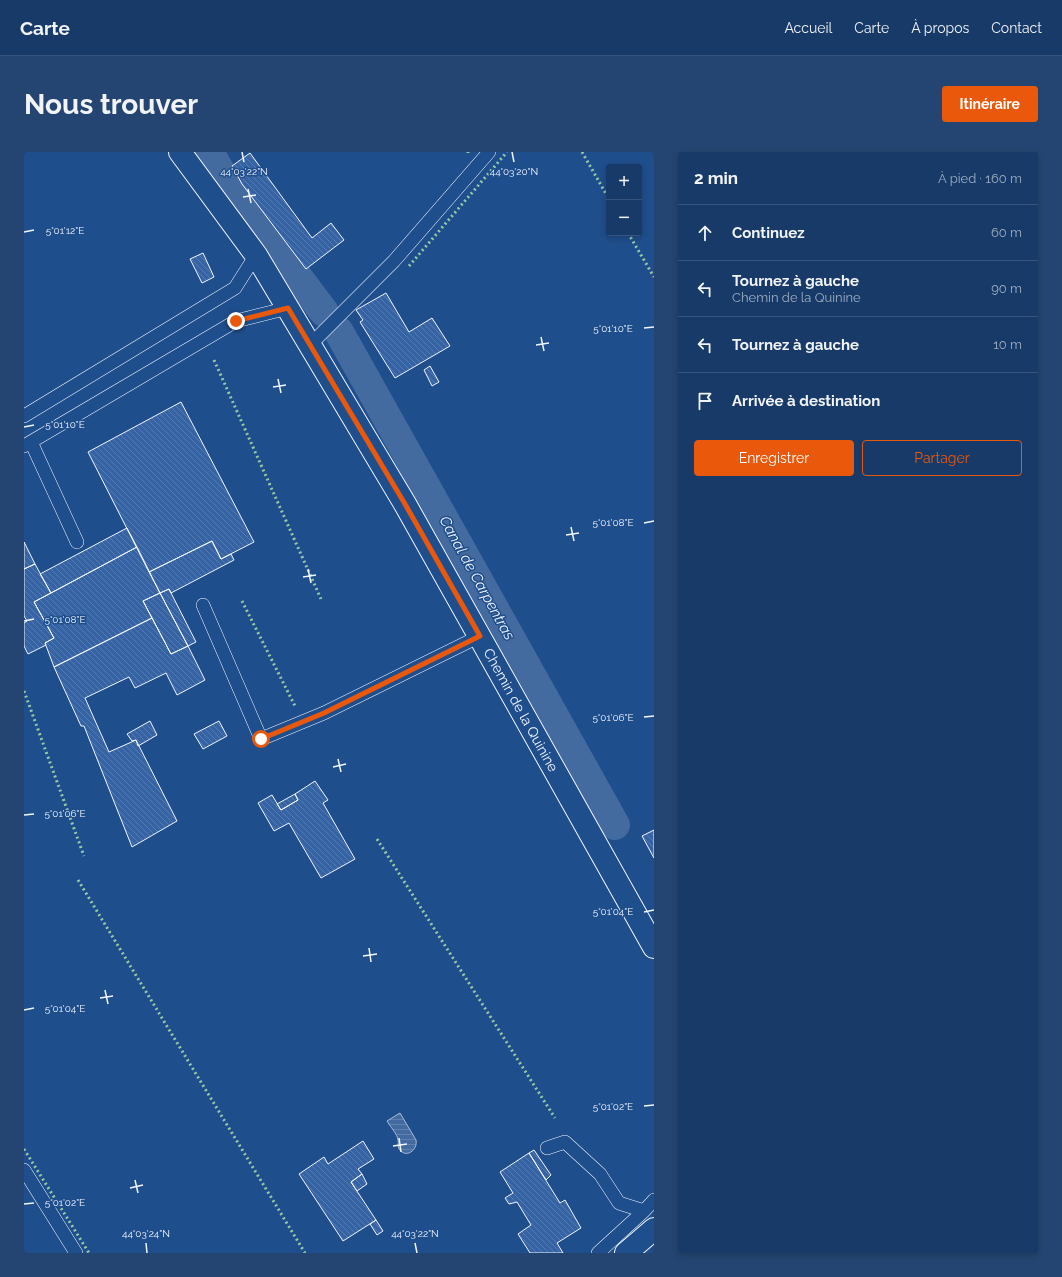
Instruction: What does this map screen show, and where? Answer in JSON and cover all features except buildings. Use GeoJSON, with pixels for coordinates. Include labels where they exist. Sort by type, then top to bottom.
{"type":"FeatureCollection","features":[{"type":"Feature","properties":{"kind":"street","name":"Chemin de la Quinine"},"geometry":{"type":"LineString","coordinates":[[180,152],[256,255],[405,504],[654,947]]}},
{"type":"Feature","properties":{"kind":"street"},"geometry":{"type":"LineString","coordinates":[[626,1253],[649,1220]]}},
{"type":"Feature","properties":{"kind":"lane"},"geometry":{"type":"LineString","coordinates":[[310,345],[394,261],[489,152]]}},
{"type":"Feature","properties":{"kind":"lane"},"geometry":{"type":"LineString","coordinates":[[24,416],[235,288],[256,255]]}},
{"type":"Feature","properties":{"kind":"lane"},"geometry":{"type":"LineString","coordinates":[[77,542],[28,444],[236,321],[288,308]]}},
{"type":"Feature","properties":{"kind":"lane"},"geometry":{"type":"LineString","coordinates":[[204,605],[261,739],[324,713],[480,636]]}},
{"type":"Feature","properties":{"kind":"lane"},"geometry":{"type":"LineString","coordinates":[[547,1148],[565,1142],[600,1174],[620,1203],[649,1220]]}},
{"type":"Feature","properties":{"kind":"lane"},"geometry":{"type":"LineString","coordinates":[[24,1170],[76,1253]]}},
{"type":"Feature","properties":{"kind":"lane"},"geometry":{"type":"LineString","coordinates":[[598,1253],[649,1220],[654,1200]]}},
{"type":"Feature","properties":{"kind":"water"},"geometry":{"type":"Polygon","coordinates":[[[400,1113],[416,1140],[415,1147],[408,1153],[402,1152],[399,1149],[398,1138],[387,1121],[400,1113]]]}},
{"type":"Feature","properties":{"kind":"waterway","name":"Canal de Carpentras"},"geometry":{"type":"LineString","coordinates":[[209,152],[226,182],[324,312]]}},
{"type":"Feature","properties":{"kind":"waterway","name":"Canal de Carpentras"},"geometry":{"type":"LineString","coordinates":[[339,332],[615,825]]}},
{"type":"Feature","properties":{"kind":"hedge"},"geometry":{"type":"LineString","coordinates":[[409,266],[507,152]]}},
{"type":"Feature","properties":{"kind":"hedge"},"geometry":{"type":"LineString","coordinates":[[582,152],[606,194]]}},
{"type":"Feature","properties":{"kind":"hedge"},"geometry":{"type":"LineString","coordinates":[[630,236],[654,277]]}},
{"type":"Feature","properties":{"kind":"hedge"},"geometry":{"type":"LineString","coordinates":[[214,360],[321,599]]}},
{"type":"Feature","properties":{"kind":"hedge"},"geometry":{"type":"LineString","coordinates":[[242,601],[295,706]]}},
{"type":"Feature","properties":{"kind":"hedge"},"geometry":{"type":"LineString","coordinates":[[24,691],[84,856]]}},
{"type":"Feature","properties":{"kind":"hedge"},"geometry":{"type":"LineString","coordinates":[[377,839],[555,1118]]}},
{"type":"Feature","properties":{"kind":"hedge"},"geometry":{"type":"LineString","coordinates":[[78,880],[305,1253]]}},
{"type":"Feature","properties":{"kind":"hedge"},"geometry":{"type":"LineString","coordinates":[[24,1149],[89,1253]]}},
{"type":"Feature","properties":{"kind":"route"},"geometry":{"type":"LineString","coordinates":[[236,321],[288,308],[405,504],[480,636],[324,713],[261,739]]}}]}
